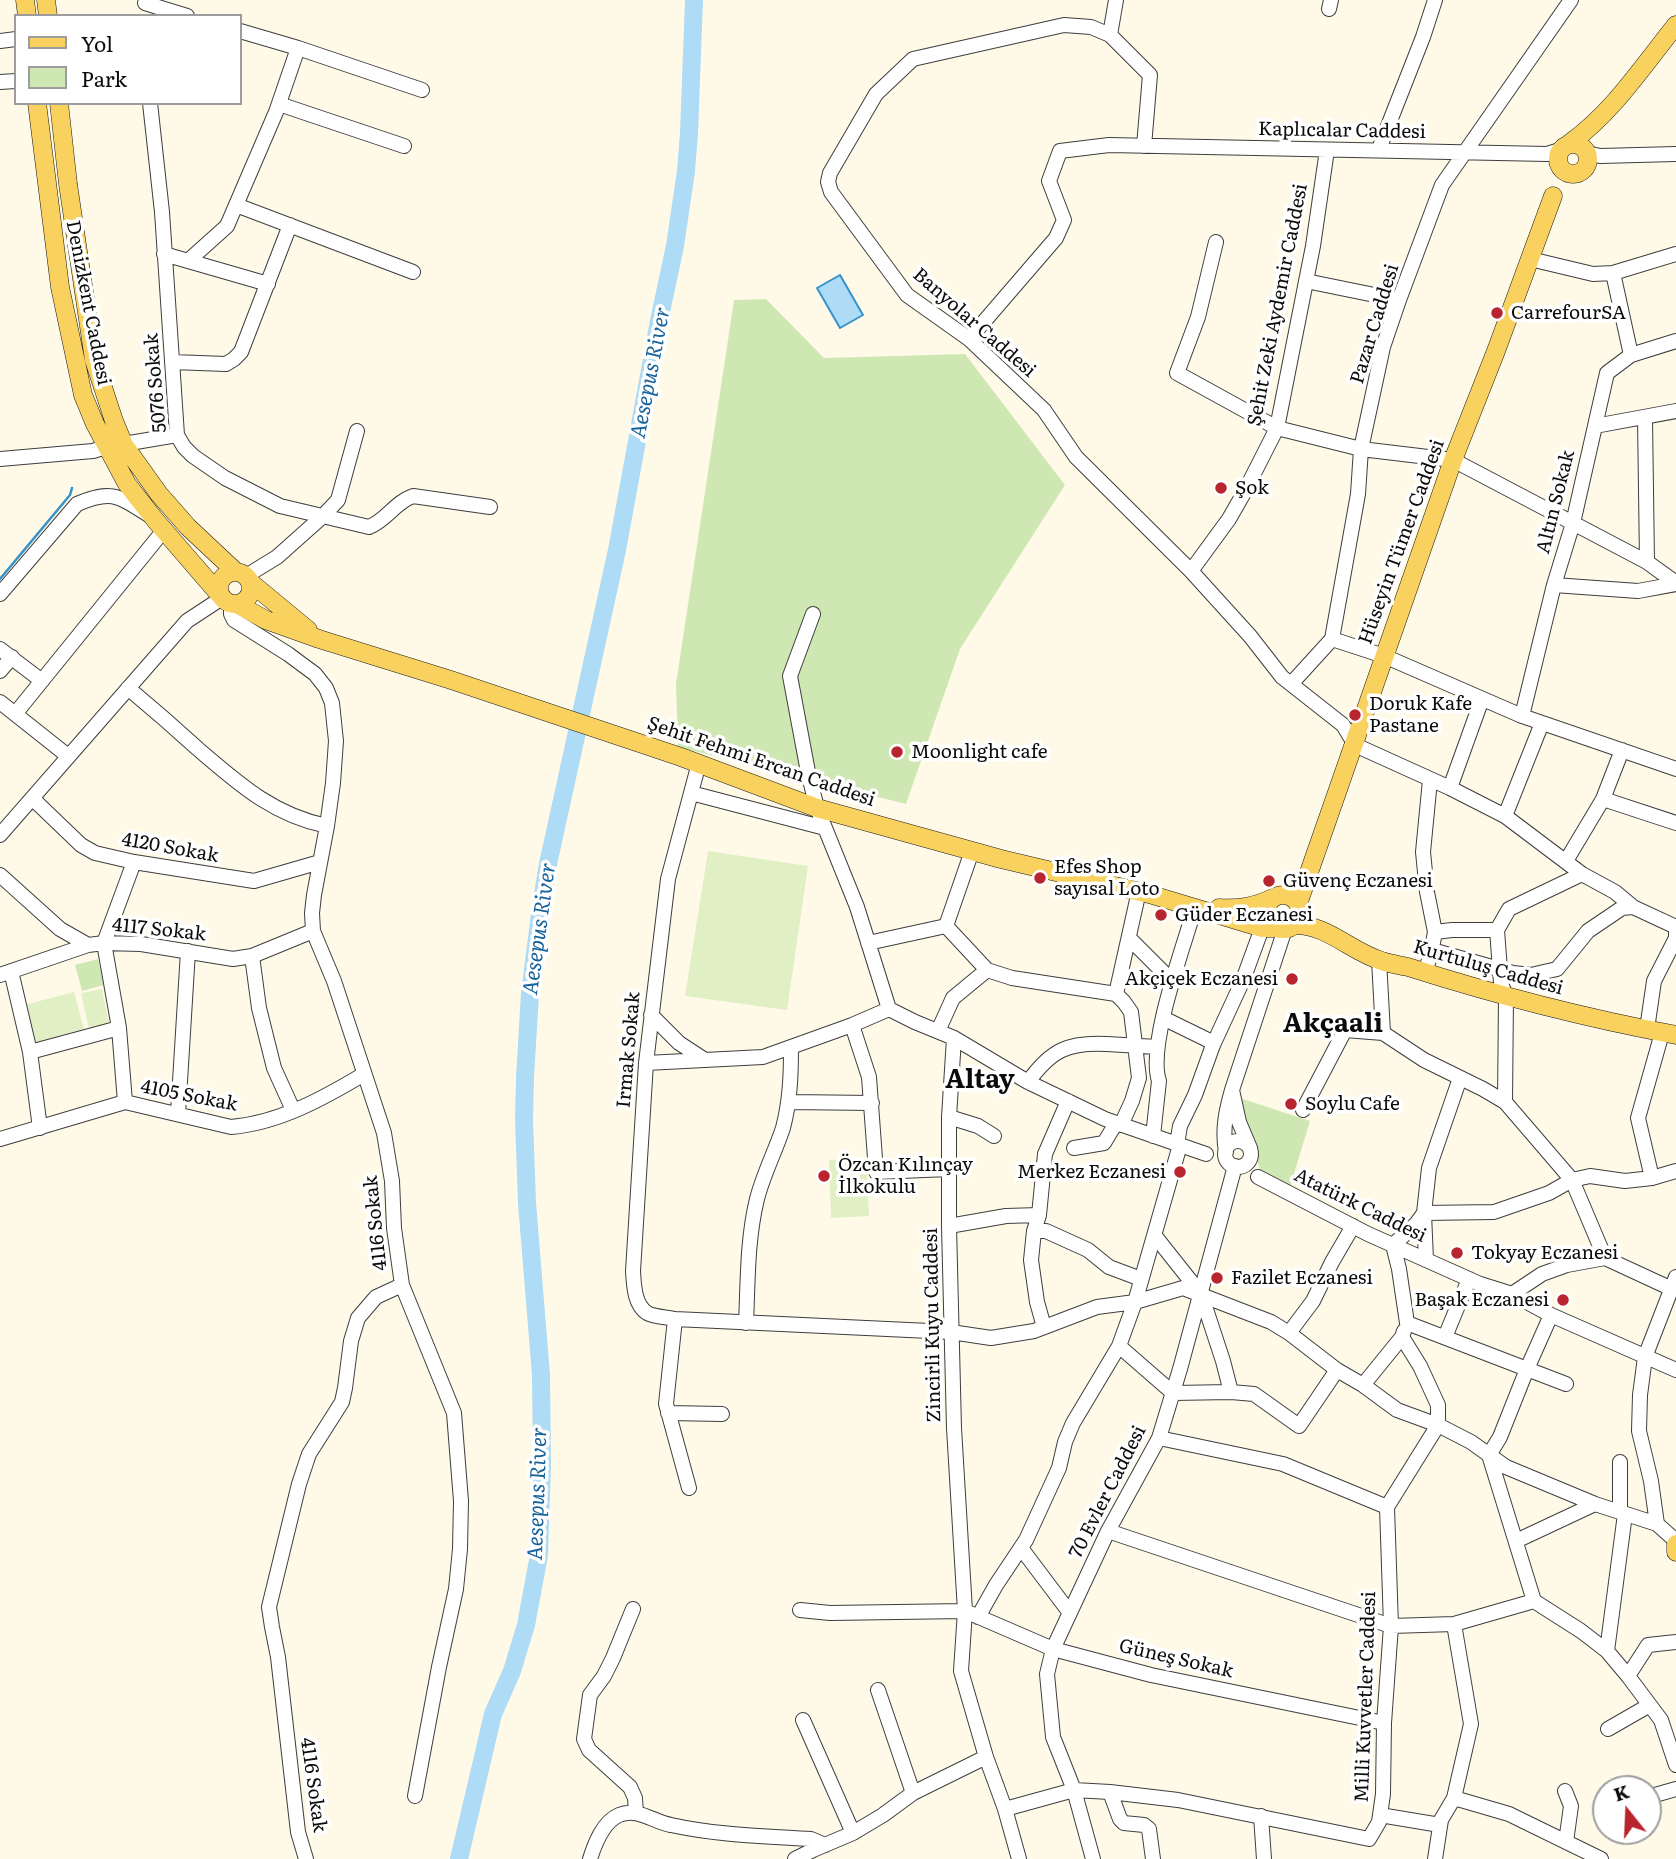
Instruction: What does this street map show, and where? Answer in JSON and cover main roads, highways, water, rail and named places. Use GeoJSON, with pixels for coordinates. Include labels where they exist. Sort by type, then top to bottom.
{"type":"FeatureCollection","features":[{"type":"Feature","properties":{"kind":"main road","name":"Hüseyin Tümer Caddesi"},"geometry":{"type":"LineString","coordinates":[[1280,927],[1299,916],[1285,899],[1311,868],[1453,460],[1553,196],[1571,160],[1607,110],[1676,25]]}},
{"type":"Feature","properties":{"kind":"main road","name":"Denizkent Caddesi"},"geometry":{"type":"LineString","coordinates":[[37,105],[60,287],[83,395],[95,425],[188,527],[244,576]]}},
{"type":"Feature","properties":{"kind":"main road","name":"Denizkent Caddesi"},"geometry":{"type":"LineString","coordinates":[[59,105],[94,360],[114,421],[115,446],[127,484],[227,600]]}},
{"type":"Feature","properties":{"kind":"main road"},"geometry":{"type":"LineString","coordinates":[[226,574],[244,576],[251,590],[250,595],[246,600],[227,600],[218,588],[222,578],[226,574]]}},
{"type":"Feature","properties":{"kind":"main road","name":"Şehit Fehmi Ercan Caddesi"},"geometry":{"type":"LineString","coordinates":[[244,576],[319,639]]}},
{"type":"Feature","properties":{"kind":"main road","name":"Şehit Fehmi Ercan Caddesi"},"geometry":{"type":"LineString","coordinates":[[227,600],[265,620],[699,763],[817,808],[972,851],[1280,927]]}},
{"type":"Feature","properties":{"kind":"main road"},"geometry":{"type":"LineString","coordinates":[[1280,927],[1270,924],[1266,914],[1269,902],[1285,899]]}},
{"type":"Feature","properties":{"kind":"main road","name":"Şehit Fehmi Ercan Caddesi"},"geometry":{"type":"LineString","coordinates":[[1195,907],[1245,908],[1285,899]]}},
{"type":"Feature","properties":{"kind":"main road","name":"Kurtuluş Caddesi"},"geometry":{"type":"LineString","coordinates":[[1280,927],[1307,925],[1379,960],[1506,997],[1589,1018],[1662,1032]]}},
{"type":"Feature","properties":{"kind":"main road"},"geometry":{"type":"LineString","coordinates":[[1676,1543],[1676,1552]]}},
{"type":"Feature","properties":{"kind":"water"},"geometry":{"type":"Polygon","coordinates":[[[840,275],[863,315],[840,328],[817,288],[840,275]]]}},
{"type":"Feature","properties":{"kind":"waterway","name":"Aesepus River"},"geometry":{"type":"LineString","coordinates":[[459,1859],[493,1714],[512,1671],[526,1625],[539,1555],[541,1375],[527,1203],[524,1119],[530,993],[548,864],[617,550],[675,246],[689,133],[694,0]]}},
{"type":"Feature","properties":{"kind":"waterway"},"geometry":{"type":"LineString","coordinates":[[0,579],[70,495],[72,488]]}},
{"type":"Feature","properties":{"kind":"place","name":"CarrefourSA"},"geometry":{"type":"Point","coordinates":[1497,313]}},
{"type":"Feature","properties":{"kind":"place","name":"Şok"},"geometry":{"type":"Point","coordinates":[1221,488]}},
{"type":"Feature","properties":{"kind":"place","name":"Doruk Kafe Pastane"},"geometry":{"type":"Point","coordinates":[1355,715]}},
{"type":"Feature","properties":{"kind":"place","name":"Moonlight cafe"},"geometry":{"type":"Point","coordinates":[897,752]}},
{"type":"Feature","properties":{"kind":"place","name":"Efes Shop sayısal Loto"},"geometry":{"type":"Point","coordinates":[1040,878]}},
{"type":"Feature","properties":{"kind":"place","name":"Güvenç Eczanesi"},"geometry":{"type":"Point","coordinates":[1269,881]}},
{"type":"Feature","properties":{"kind":"place","name":"Güder Eczanesi"},"geometry":{"type":"Point","coordinates":[1161,915]}},
{"type":"Feature","properties":{"kind":"place","name":"Akçiçek Eczanesi"},"geometry":{"type":"Point","coordinates":[1292,979]}},
{"type":"Feature","properties":{"kind":"place","name":"Soylu Cafe"},"geometry":{"type":"Point","coordinates":[1291,1104]}},
{"type":"Feature","properties":{"kind":"place","name":"Merkez Eczanesi"},"geometry":{"type":"Point","coordinates":[1180,1172]}},
{"type":"Feature","properties":{"kind":"place","name":"Özcan Kılınçay İlkokulu"},"geometry":{"type":"Point","coordinates":[824,1176]}},
{"type":"Feature","properties":{"kind":"place","name":"Tokyay Eczanesi"},"geometry":{"type":"Point","coordinates":[1457,1253]}},
{"type":"Feature","properties":{"kind":"place","name":"Fazilet Eczanesi"},"geometry":{"type":"Point","coordinates":[1217,1278]}},
{"type":"Feature","properties":{"kind":"place","name":"Başak Eczanesi"},"geometry":{"type":"Point","coordinates":[1563,1300]}},
{"type":"Feature","properties":{"kind":"district","name":"Akçaali"},"geometry":{"type":"Point","coordinates":[1333,1024]}},
{"type":"Feature","properties":{"kind":"district","name":"Altay"},"geometry":{"type":"Point","coordinates":[980,1080]}}]}
